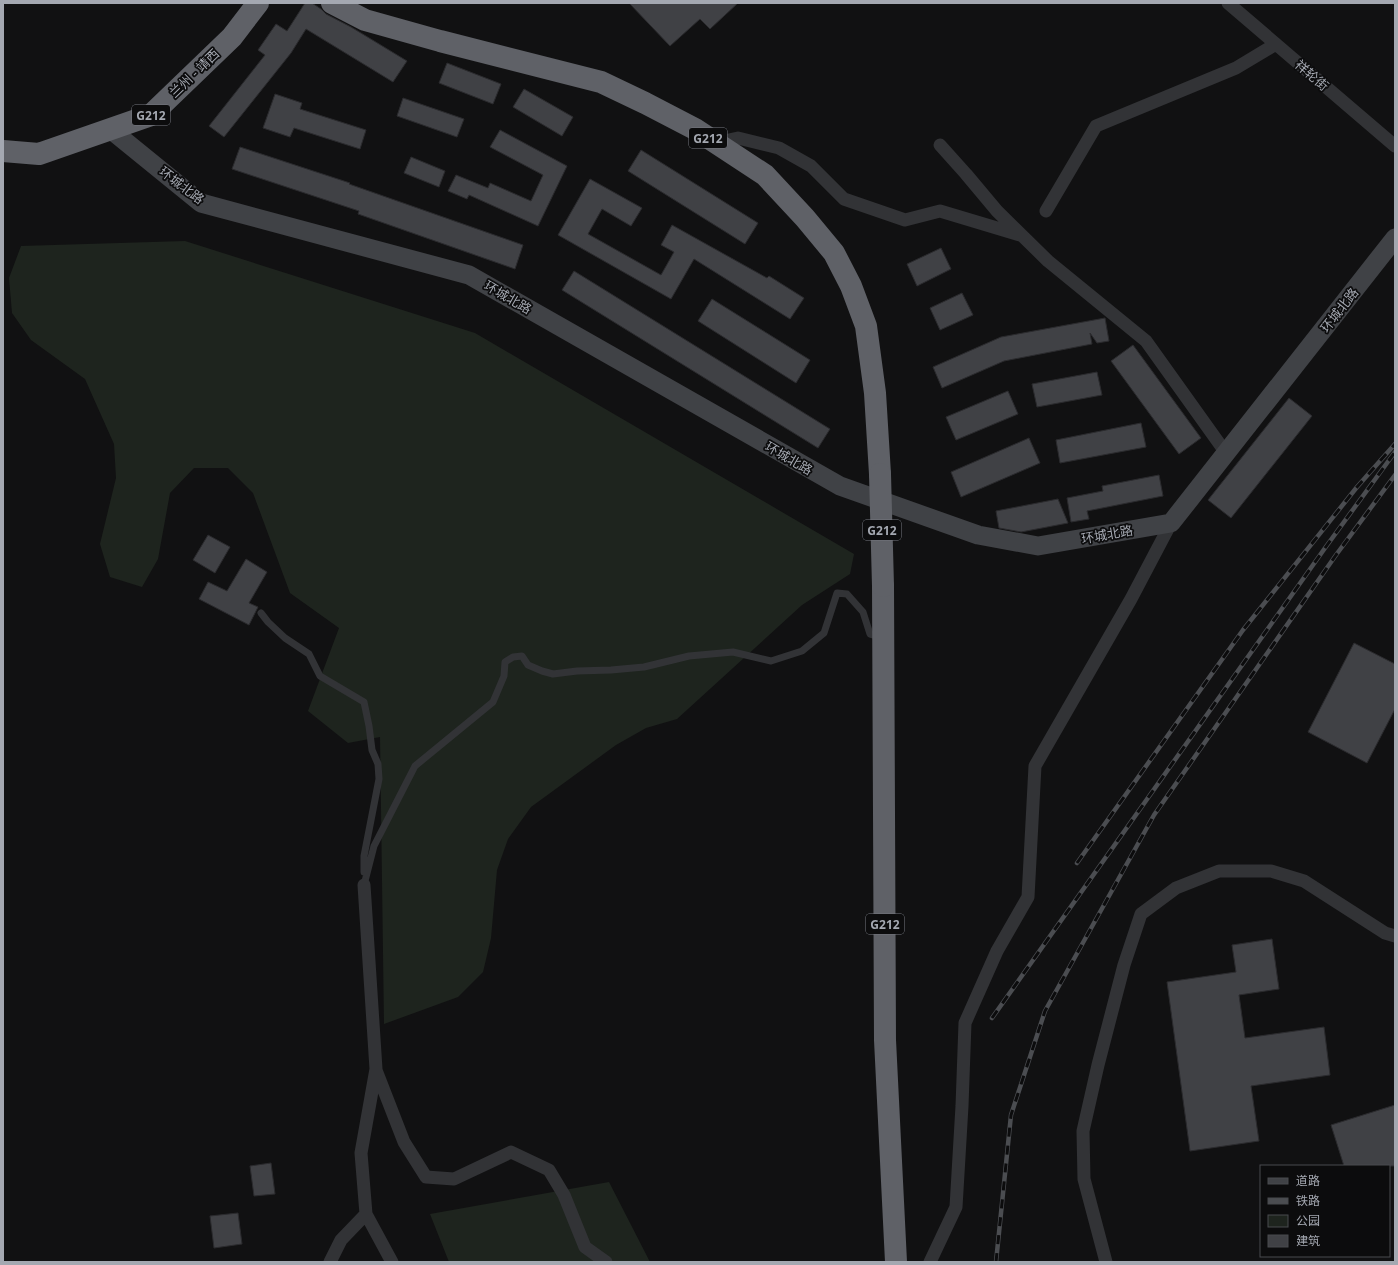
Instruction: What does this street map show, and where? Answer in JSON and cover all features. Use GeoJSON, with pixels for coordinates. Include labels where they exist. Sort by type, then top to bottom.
{"type":"FeatureCollection","features":[{"type":"Feature","properties":{"kind":"highway","name":"兰州 - 靖西"},"geometry":{"type":"LineString","coordinates":[[3,151],[39,154],[151,115],[232,37],[258,3]]}},
{"type":"Feature","properties":{"kind":"highway","name":"G212"},"geometry":{"type":"LineString","coordinates":[[332,3],[365,20],[440,41],[601,82],[695,129],[765,175],[805,218],[834,253],[850,286],[866,326],[875,393],[880,474],[884,638],[885,1040],[896,1262]]}},
{"type":"Feature","properties":{"kind":"street","name":"祥轮街"},"geometry":{"type":"LineString","coordinates":[[1228,3],[1395,146]]}},
{"type":"Feature","properties":{"kind":"street"},"geometry":{"type":"LineString","coordinates":[[1046,211],[1096,126],[1236,68],[1276,44]]}},
{"type":"Feature","properties":{"kind":"street","name":"环城北路"},"geometry":{"type":"LineString","coordinates":[[110,129],[201,203],[469,275],[840,486],[978,536],[1038,546],[1171,523],[1395,238]]}},
{"type":"Feature","properties":{"kind":"street"},"geometry":{"type":"LineString","coordinates":[[715,143],[738,138],[779,148],[811,166],[844,199],[905,220],[940,211],[1022,236]]}},
{"type":"Feature","properties":{"kind":"street"},"geometry":{"type":"LineString","coordinates":[[940,145],[997,211],[1048,261],[1146,341],[1226,453]]}},
{"type":"Feature","properties":{"kind":"street"},"geometry":{"type":"LineString","coordinates":[[930,1262],[956,1207],[965,1023],[998,951],[1028,897],[1035,766],[1131,599],[1171,523]]}},
{"type":"Feature","properties":{"kind":"street"},"geometry":{"type":"LineString","coordinates":[[1106,1262],[1084,1179],[1083,1131],[1098,1065],[1124,965],[1141,914],[1176,888],[1219,871],[1271,870],[1304,881],[1385,933],[1395,936]]}},
{"type":"Feature","properties":{"kind":"street"},"geometry":{"type":"LineString","coordinates":[[364,885],[376,1069],[361,1153],[366,1214],[392,1262]]}},
{"type":"Feature","properties":{"kind":"street"},"geometry":{"type":"LineString","coordinates":[[376,1069],[404,1142],[426,1177],[454,1179],[511,1152],[548,1170],[564,1195],[585,1248],[606,1262]]}},
{"type":"Feature","properties":{"kind":"street"},"geometry":{"type":"LineString","coordinates":[[330,1262],[341,1240],[366,1214]]}},
{"type":"Feature","properties":{"kind":"lane"},"geometry":{"type":"LineString","coordinates":[[364,885],[374,846],[415,766],[493,702],[504,676],[505,662],[514,657],[522,656],[528,664],[542,671],[553,674],[644,667],[689,656],[733,652],[771,660],[802,651],[824,633],[837,593],[847,594],[863,612],[870,634],[884,638]]}},
{"type":"Feature","properties":{"kind":"lane"},"geometry":{"type":"LineString","coordinates":[[261,613],[285,638],[309,654],[320,676],[364,702],[372,750],[378,764],[379,779],[364,856],[364,885]]}},
{"type":"Feature","properties":{"kind":"green space"},"geometry":{"type":"Polygon","coordinates":[[[185,241],[475,333],[854,554],[850,574],[802,605],[677,719],[646,728],[616,745],[531,807],[508,839],[497,870],[491,938],[483,972],[458,997],[384,1024],[380,737],[348,743],[308,711],[339,628],[290,593],[253,493],[228,468],[194,468],[170,493],[158,559],[142,587],[110,577],[100,544],[116,478],[114,444],[85,379],[31,340],[12,313],[9,278],[21,246],[185,241]]]}},
{"type":"Feature","properties":{"kind":"green space"},"geometry":{"type":"Polygon","coordinates":[[[609,1182],[650,1262],[449,1262],[430,1214],[609,1182]]]}},
{"type":"Feature","properties":{"kind":"building"},"geometry":{"type":"Polygon","coordinates":[[[305,3],[312,3],[326,14],[351,27],[407,61],[393,82],[306,29],[291,53],[224,137],[209,126],[265,55],[258,50],[276,24],[287,31],[305,3]]]}},
{"type":"Feature","properties":{"kind":"building"},"geometry":{"type":"Polygon","coordinates":[[[629,3],[738,3],[710,29],[700,19],[670,46],[629,3]]]}},
{"type":"Feature","properties":{"kind":"building"},"geometry":{"type":"Polygon","coordinates":[[[447,63],[501,84],[493,104],[439,83],[447,63]]]}},
{"type":"Feature","properties":{"kind":"building"},"geometry":{"type":"Polygon","coordinates":[[[524,89],[573,117],[562,136],[513,107],[524,89]]]}},
{"type":"Feature","properties":{"kind":"building"},"geometry":{"type":"Polygon","coordinates":[[[275,94],[302,103],[300,109],[366,130],[360,149],[294,128],[290,137],[263,128],[275,94]]]}},
{"type":"Feature","properties":{"kind":"building"},"geometry":{"type":"Polygon","coordinates":[[[403,98],[464,119],[457,137],[397,116],[403,98]]]}},
{"type":"Feature","properties":{"kind":"building"},"geometry":{"type":"Polygon","coordinates":[[[500,130],[567,166],[538,226],[469,195],[467,199],[448,191],[456,175],[488,188],[490,183],[531,201],[543,175],[490,147],[500,130]]]}},
{"type":"Feature","properties":{"kind":"building"},"geometry":{"type":"Polygon","coordinates":[[[240,147],[350,183],[349,184],[523,245],[515,269],[358,214],[359,211],[232,169],[240,147]]]}},
{"type":"Feature","properties":{"kind":"building"},"geometry":{"type":"Polygon","coordinates":[[[641,150],[758,223],[745,244],[628,171],[641,150]]]}},
{"type":"Feature","properties":{"kind":"building"},"geometry":{"type":"Polygon","coordinates":[[[411,157],[445,171],[439,187],[404,173],[411,157]]]}},
{"type":"Feature","properties":{"kind":"building"},"geometry":{"type":"Polygon","coordinates":[[[590,179],[642,208],[631,226],[602,209],[588,234],[661,275],[674,252],[661,245],[672,225],[767,278],[769,276],[804,298],[790,319],[694,259],[671,299],[558,235],[590,179]]]}},
{"type":"Feature","properties":{"kind":"building"},"geometry":{"type":"Polygon","coordinates":[[[941,248],[951,269],[917,286],[907,264],[941,248]]]}},
{"type":"Feature","properties":{"kind":"building"},"geometry":{"type":"Polygon","coordinates":[[[574,271],[830,429],[818,448],[562,290],[574,271]]]}},
{"type":"Feature","properties":{"kind":"building"},"geometry":{"type":"Polygon","coordinates":[[[962,293],[973,315],[940,330],[930,308],[962,293]]]}},
{"type":"Feature","properties":{"kind":"building"},"geometry":{"type":"Polygon","coordinates":[[[712,299],[810,360],[796,383],[698,321],[712,299]]]}},
{"type":"Feature","properties":{"kind":"building"},"geometry":{"type":"Polygon","coordinates":[[[1105,318],[1109,341],[1097,343],[1090,333],[1092,344],[1004,361],[942,388],[933,367],[1001,337],[1105,318]]]}},
{"type":"Feature","properties":{"kind":"building"},"geometry":{"type":"Polygon","coordinates":[[[1133,345],[1201,438],[1179,454],[1111,361],[1133,345]]]}},
{"type":"Feature","properties":{"kind":"building"},"geometry":{"type":"Polygon","coordinates":[[[1097,372],[1102,395],[1037,407],[1032,384],[1097,372]]]}},
{"type":"Feature","properties":{"kind":"building"},"geometry":{"type":"Polygon","coordinates":[[[1008,391],[1018,414],[956,440],[946,417],[1008,391]]]}},
{"type":"Feature","properties":{"kind":"building"},"geometry":{"type":"Polygon","coordinates":[[[1289,398],[1312,416],[1231,518],[1208,500],[1289,398]]]}},
{"type":"Feature","properties":{"kind":"building"},"geometry":{"type":"Polygon","coordinates":[[[1141,423],[1146,447],[1060,463],[1056,440],[1141,423]]]}},
{"type":"Feature","properties":{"kind":"building"},"geometry":{"type":"Polygon","coordinates":[[[1029,438],[1040,463],[961,497],[951,472],[1029,438]]]}},
{"type":"Feature","properties":{"kind":"building"},"geometry":{"type":"Polygon","coordinates":[[[1159,475],[1163,496],[1087,511],[1089,519],[1071,522],[1067,498],[1103,491],[1102,486],[1159,475]]]}},
{"type":"Feature","properties":{"kind":"building"},"geometry":{"type":"Polygon","coordinates":[[[1058,499],[1068,523],[1021,532],[999,528],[996,511],[1058,499]]]}},
{"type":"Feature","properties":{"kind":"building"},"geometry":{"type":"Polygon","coordinates":[[[208,535],[230,547],[215,573],[193,560],[208,535]]]}},
{"type":"Feature","properties":{"kind":"building"},"geometry":{"type":"Polygon","coordinates":[[[246,559],[267,572],[249,603],[258,607],[249,625],[199,599],[208,582],[227,591],[246,559]]]}},
{"type":"Feature","properties":{"kind":"building"},"geometry":{"type":"Polygon","coordinates":[[[1354,643],[1395,664],[1395,709],[1367,763],[1308,732],[1354,643]]]}},
{"type":"Feature","properties":{"kind":"building"},"geometry":{"type":"Polygon","coordinates":[[[1272,939],[1279,989],[1239,995],[1245,1038],[1324,1027],[1330,1075],[1251,1086],[1259,1141],[1190,1151],[1167,982],[1236,972],[1232,945],[1272,939]]]}},
{"type":"Feature","properties":{"kind":"building"},"geometry":{"type":"Polygon","coordinates":[[[1395,1105],[1395,1166],[1344,1165],[1331,1125],[1395,1105]]]}},
{"type":"Feature","properties":{"kind":"building"},"geometry":{"type":"Polygon","coordinates":[[[271,1163],[275,1194],[254,1196],[250,1166],[271,1163]]]}},
{"type":"Feature","properties":{"kind":"building"},"geometry":{"type":"Polygon","coordinates":[[[238,1213],[242,1244],[214,1248],[210,1216],[238,1213]]]}},
{"type":"Feature","properties":{"kind":"railway"},"geometry":{"type":"LineString","coordinates":[[1077,863],[1243,630],[1357,487],[1395,444]]}},
{"type":"Feature","properties":{"kind":"railway"},"geometry":{"type":"LineString","coordinates":[[992,1018],[1325,548],[1395,452]]}},
{"type":"Feature","properties":{"kind":"railway"},"geometry":{"type":"LineString","coordinates":[[996,1262],[1011,1115],[1045,1011],[1154,815],[1336,555],[1395,475]]}}]}
